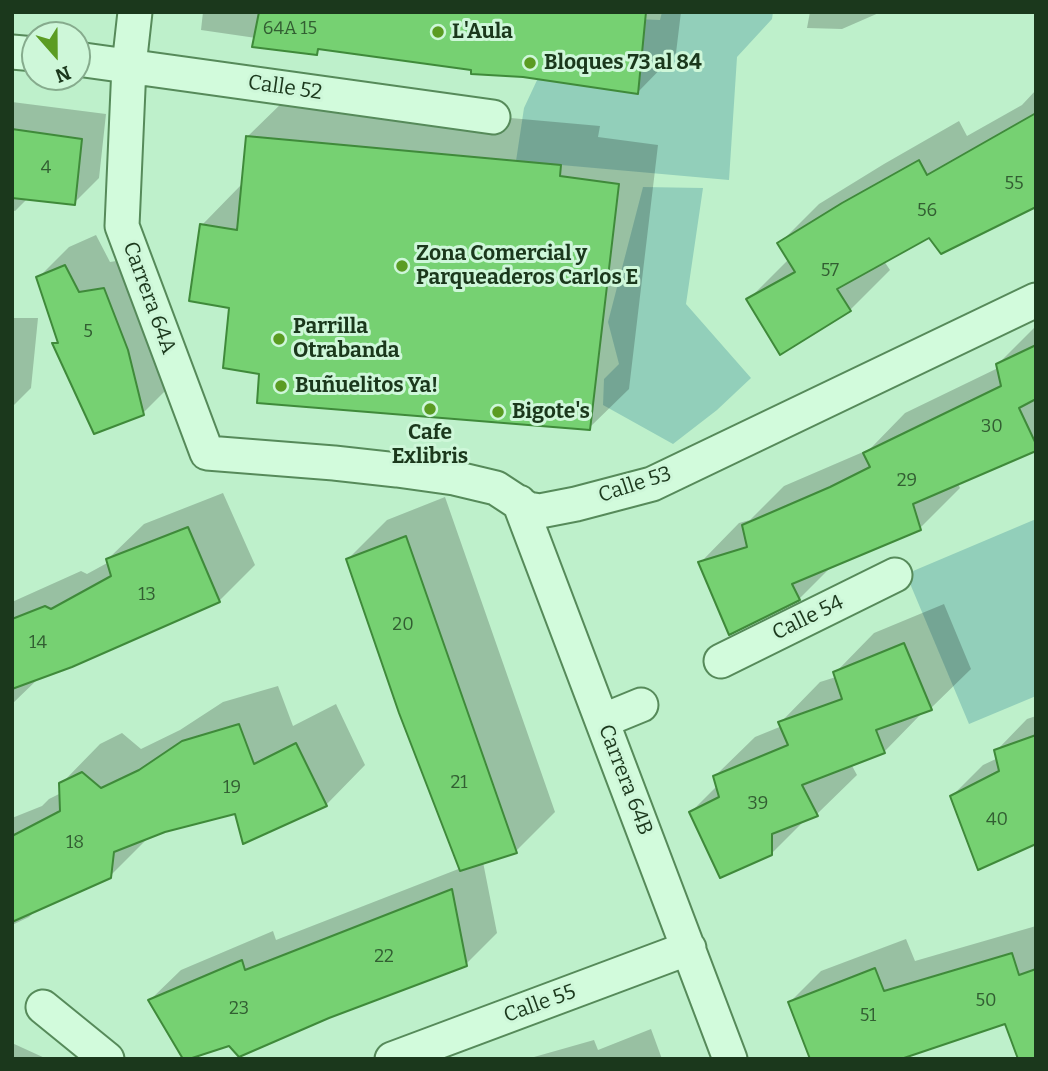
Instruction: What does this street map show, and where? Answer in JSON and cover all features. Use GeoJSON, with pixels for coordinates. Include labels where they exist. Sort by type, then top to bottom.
{"type":"FeatureCollection","features":[{"type":"Feature","properties":{"kind":"street","name":"Carrera 64A"},"geometry":{"type":"LineString","coordinates":[[135,12],[129,65],[122,226],[206,453]]}},
{"type":"Feature","properties":{"kind":"street","name":"Calle 52"},"geometry":{"type":"LineString","coordinates":[[91,61],[493,117]]}},
{"type":"Feature","properties":{"kind":"street","name":"Calle 53"},"geometry":{"type":"LineString","coordinates":[[206,453],[409,471],[489,485],[508,494],[528,509],[540,511],[652,484],[1036,300]]}},
{"type":"Feature","properties":{"kind":"street","name":"Carrera 64B"},"geometry":{"type":"LineString","coordinates":[[519,502],[730,1059]]}},
{"type":"Feature","properties":{"kind":"street","name":"Calle 54"},"geometry":{"type":"LineString","coordinates":[[722,661],[895,575]]}},
{"type":"Feature","properties":{"kind":"street"},"geometry":{"type":"LineString","coordinates":[[602,721],[641,705]]}},
{"type":"Feature","properties":{"kind":"street","name":"Calle 55"},"geometry":{"type":"LineString","coordinates":[[392,1059],[689,948]]}},
{"type":"Feature","properties":{"kind":"street"},"geometry":{"type":"LineString","coordinates":[[43,1007],[107,1059]]}},
{"type":"Feature","properties":{"kind":"shaded area"},"geometry":{"type":"Polygon","coordinates":[[[662,12],[773,12],[772,19],[737,57],[729,180],[516,161],[524,108],[567,16],[660,20],[662,12]]]}},
{"type":"Feature","properties":{"kind":"shaded area"},"geometry":{"type":"Polygon","coordinates":[[[643,187],[703,188],[686,304],[751,378],[717,410],[673,444],[603,405],[604,379],[619,364],[608,322],[643,187]]]}},
{"type":"Feature","properties":{"kind":"shaded area"},"geometry":{"type":"Polygon","coordinates":[[[1036,519],[1036,696],[969,724],[906,574],[1036,519]]]}},
{"type":"Feature","properties":{"kind":"building","name":"Bloques 73 al 84"},"geometry":{"type":"Polygon","coordinates":[[[259,12],[646,12],[638,94],[523,77],[471,74],[471,70],[318,49],[317,55],[252,47],[259,12]]]}},
{"type":"Feature","properties":{"kind":"building"},"geometry":{"type":"Polygon","coordinates":[[[1036,113],[1036,207],[941,254],[929,238],[837,289],[851,311],[780,355],[746,299],[795,272],[777,243],[919,160],[927,175],[1036,113]]]}},
{"type":"Feature","properties":{"kind":"building"},"geometry":{"type":"Polygon","coordinates":[[[12,129],[82,139],[75,205],[12,198],[12,129]]]}},
{"type":"Feature","properties":{"kind":"building","name":"Zona Comercial y Parqueaderos Carlos E"},"geometry":{"type":"Polygon","coordinates":[[[246,136],[561,165],[560,176],[619,184],[590,430],[257,403],[259,374],[223,368],[229,308],[189,301],[200,224],[237,230],[246,136]]]}},
{"type":"Feature","properties":{"kind":"building"},"geometry":{"type":"Polygon","coordinates":[[[65,265],[79,292],[104,288],[128,350],[144,415],[94,434],[52,343],[58,343],[36,277],[65,265]]]}},
{"type":"Feature","properties":{"kind":"building"},"geometry":{"type":"Polygon","coordinates":[[[1036,345],[1036,399],[1019,408],[1036,444],[1036,451],[913,504],[921,530],[792,584],[800,600],[729,635],[698,562],[747,547],[742,525],[870,467],[863,453],[1001,386],[996,364],[1036,345]]]}},
{"type":"Feature","properties":{"kind":"building"},"geometry":{"type":"Polygon","coordinates":[[[188,527],[220,602],[72,667],[12,689],[12,619],[45,606],[51,609],[111,576],[106,559],[188,527]]]}},
{"type":"Feature","properties":{"kind":"building"},"geometry":{"type":"Polygon","coordinates":[[[406,536],[517,853],[460,871],[399,713],[346,559],[406,536]]]}},
{"type":"Feature","properties":{"kind":"building"},"geometry":{"type":"Polygon","coordinates":[[[904,643],[932,710],[876,730],[885,753],[802,785],[818,816],[772,834],[772,855],[720,878],[689,812],[719,797],[713,776],[788,745],[778,722],[842,699],[833,672],[904,643]]]}},
{"type":"Feature","properties":{"kind":"building"},"geometry":{"type":"Polygon","coordinates":[[[239,724],[254,764],[296,743],[327,806],[243,844],[235,814],[165,832],[114,852],[111,878],[12,922],[12,836],[60,811],[59,783],[82,772],[101,788],[139,770],[182,741],[239,724]]]}},
{"type":"Feature","properties":{"kind":"building"},"geometry":{"type":"Polygon","coordinates":[[[1036,735],[1036,844],[978,870],[950,796],[999,771],[994,750],[1036,735]]]}},
{"type":"Feature","properties":{"kind":"building"},"geometry":{"type":"Polygon","coordinates":[[[452,889],[467,966],[329,1018],[239,1057],[229,1046],[183,1059],[148,1000],[242,960],[245,970],[452,889]]]}},
{"type":"Feature","properties":{"kind":"building"},"geometry":{"type":"Polygon","coordinates":[[[1012,953],[1019,975],[1036,969],[1036,1059],[1018,1059],[1005,1024],[901,1059],[810,1059],[788,1002],[875,968],[884,991],[1012,953]]]}},
{"type":"Feature","properties":{"kind":"place","name":"L'Aula"},"geometry":{"type":"Point","coordinates":[438,32]}},
{"type":"Feature","properties":{"kind":"place","name":"Bloques 73 al 84"},"geometry":{"type":"Point","coordinates":[530,63]}},
{"type":"Feature","properties":{"kind":"place","name":"Zona Comercial y Parqueaderos Carlos E"},"geometry":{"type":"Point","coordinates":[402,266]}},
{"type":"Feature","properties":{"kind":"place","name":"Parrilla Otrabanda"},"geometry":{"type":"Point","coordinates":[279,339]}},
{"type":"Feature","properties":{"kind":"place","name":"Buñuelitos Ya!"},"geometry":{"type":"Point","coordinates":[281,386]}},
{"type":"Feature","properties":{"kind":"place","name":"Cafe Exlibris"},"geometry":{"type":"Point","coordinates":[430,409]}},
{"type":"Feature","properties":{"kind":"place","name":"Bigote's"},"geometry":{"type":"Point","coordinates":[498,412]}}]}
